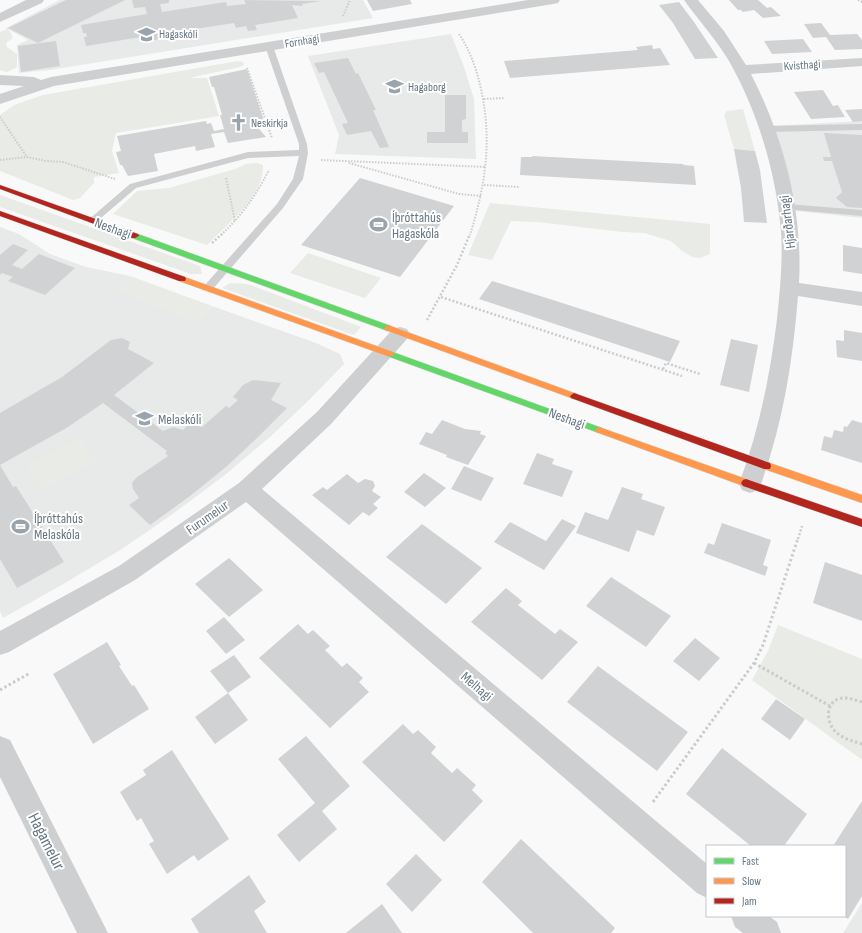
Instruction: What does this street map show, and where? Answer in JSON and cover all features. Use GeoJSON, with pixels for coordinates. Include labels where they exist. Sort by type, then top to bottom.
{"type":"FeatureCollection","features":[{"type":"Feature","properties":{"kind":"street"},"geometry":{"type":"LineString","coordinates":[[0,18],[37,0]]}},
{"type":"Feature","properties":{"kind":"street","name":"Fornhagi"},"geometry":{"type":"LineString","coordinates":[[0,99],[51,82],[552,0]]}},
{"type":"Feature","properties":{"kind":"street","name":"Hjarðarhagi"},"geometry":{"type":"LineString","coordinates":[[691,0],[714,27],[742,70],[755,97],[777,165],[787,207],[790,234],[790,288],[778,386],[758,463]]}},
{"type":"Feature","properties":{"kind":"street","name":"Kvisthagi"},"geometry":{"type":"LineString","coordinates":[[742,70],[862,62]]}},
{"type":"Feature","properties":{"kind":"street","name":"Fornhagi"},"geometry":{"type":"LineString","coordinates":[[0,80],[51,82]]}},
{"type":"Feature","properties":{"kind":"street","name":"Neshagi"},"geometry":{"type":"LineString","coordinates":[[0,187],[400,334],[862,499]]}},
{"type":"Feature","properties":{"kind":"street","name":"Neshagi"},"geometry":{"type":"LineString","coordinates":[[0,213],[750,484],[862,523]]}},
{"type":"Feature","properties":{"kind":"street"},"geometry":{"type":"LineString","coordinates":[[790,288],[862,299]]}},
{"type":"Feature","properties":{"kind":"street"},"geometry":{"type":"LineString","coordinates":[[384,352],[400,334]]}},
{"type":"Feature","properties":{"kind":"street","name":"Furumelur"},"geometry":{"type":"LineString","coordinates":[[0,644],[127,573],[247,489],[324,418],[384,352]]}},
{"type":"Feature","properties":{"kind":"street"},"geometry":{"type":"LineString","coordinates":[[750,484],[758,463]]}},
{"type":"Feature","properties":{"kind":"street","name":"Melhagi"},"geometry":{"type":"LineString","coordinates":[[247,489],[706,882]]}},
{"type":"Feature","properties":{"kind":"street","name":"Hagamelur"},"geometry":{"type":"LineString","coordinates":[[0,749],[93,933]]}},
{"type":"Feature","properties":{"kind":"street"},"geometry":{"type":"LineString","coordinates":[[747,917],[766,933]]}},
{"type":"Feature","properties":{"kind":"lane"},"geometry":{"type":"LineString","coordinates":[[208,288],[280,206],[298,179],[303,156],[303,144],[269,46]]}},
{"type":"Feature","properties":{"kind":"lane"},"geometry":{"type":"LineString","coordinates":[[766,129],[862,127]]}},
{"type":"Feature","properties":{"kind":"lane"},"geometry":{"type":"LineString","coordinates":[[92,221],[133,186],[248,155],[303,156]]}},
{"type":"Feature","properties":{"kind":"lane"},"geometry":{"type":"LineString","coordinates":[[787,207],[862,213]]}},
{"type":"Feature","properties":{"kind":"path"},"geometry":{"type":"LineString","coordinates":[[342,19],[350,0]]}},
{"type":"Feature","properties":{"kind":"path"},"geometry":{"type":"LineString","coordinates":[[858,0],[862,2]]}},
{"type":"Feature","properties":{"kind":"path"},"geometry":{"type":"LineString","coordinates":[[426,321],[441,297],[468,243],[482,196],[486,167],[488,134],[484,100],[468,47],[460,34],[455,32]]}},
{"type":"Feature","properties":{"kind":"path"},"geometry":{"type":"LineString","coordinates":[[484,100],[505,98]]}},
{"type":"Feature","properties":{"kind":"path"},"geometry":{"type":"LineString","coordinates":[[0,117],[27,157]]}},
{"type":"Feature","properties":{"kind":"path"},"geometry":{"type":"LineString","coordinates":[[303,156],[345,161],[486,167]]}},
{"type":"Feature","properties":{"kind":"path"},"geometry":{"type":"LineString","coordinates":[[0,160],[27,157],[46,161],[64,162],[133,186]]}},
{"type":"Feature","properties":{"kind":"path"},"geometry":{"type":"LineString","coordinates":[[345,161],[459,194],[482,196]]}},
{"type":"Feature","properties":{"kind":"path"},"geometry":{"type":"LineString","coordinates":[[223,162],[234,221]]}},
{"type":"Feature","properties":{"kind":"path"},"geometry":{"type":"LineString","coordinates":[[484,185],[520,187]]}},
{"type":"Feature","properties":{"kind":"path"},"geometry":{"type":"LineString","coordinates":[[441,297],[682,376]]}},
{"type":"Feature","properties":{"kind":"path"},"geometry":{"type":"LineString","coordinates":[[663,370],[666,363],[700,374]]}},
{"type":"Feature","properties":{"kind":"path"},"geometry":{"type":"LineString","coordinates":[[638,824],[754,663],[763,645],[802,525]]}},
{"type":"Feature","properties":{"kind":"path"},"geometry":{"type":"LineString","coordinates":[[754,663],[830,706]]}},
{"type":"Feature","properties":{"kind":"path"},"geometry":{"type":"LineString","coordinates":[[0,690],[30,674]]}},
{"type":"Feature","properties":{"kind":"path"},"geometry":{"type":"LineString","coordinates":[[862,702],[855,698],[844,697],[834,700],[830,706],[827,718],[832,728],[840,737],[851,743],[862,744]]}},
{"type":"Feature","properties":{"kind":"shaded area","name":"Hagaskóli"},"geometry":{"type":"Polygon","coordinates":[[[60,0],[363,0],[373,18],[50,70],[19,73],[17,45],[28,40],[6,28],[60,0]]]}},
{"type":"Feature","properties":{"kind":"shaded area"},"geometry":{"type":"Polygon","coordinates":[[[7,29],[10,31],[13,38],[6,43],[7,47],[17,54],[17,67],[7,72],[0,70],[0,32],[7,29]]]}},
{"type":"Feature","properties":{"kind":"shaded area","name":"Hagaborg"},"geometry":{"type":"Polygon","coordinates":[[[451,34],[464,67],[474,99],[476,159],[335,154],[339,135],[308,56],[451,34]]]}},
{"type":"Feature","properties":{"kind":"shaded area"},"geometry":{"type":"Polygon","coordinates":[[[238,61],[243,62],[244,65],[189,78],[207,78],[219,116],[116,133],[112,151],[119,173],[94,177],[94,183],[80,198],[73,200],[0,171],[0,115],[14,105],[43,95],[238,61]]]}},
{"type":"Feature","properties":{"kind":"shaded area"},"geometry":{"type":"Polygon","coordinates":[[[743,109],[755,151],[734,149],[724,115],[727,111],[743,109]]]}},
{"type":"Feature","properties":{"kind":"shaded area"},"geometry":{"type":"Polygon","coordinates":[[[862,121],[862,218],[796,211],[770,126],[862,121]]]}},
{"type":"Feature","properties":{"kind":"shaded area"},"geometry":{"type":"Polygon","coordinates":[[[257,163],[263,165],[262,177],[258,188],[243,209],[207,245],[113,214],[137,191],[169,188],[235,169],[246,164],[257,163]]]}},
{"type":"Feature","properties":{"kind":"shaded area"},"geometry":{"type":"Polygon","coordinates":[[[0,195],[200,266],[202,274],[191,274],[0,207],[0,195]]]}},
{"type":"Feature","properties":{"kind":"shaded area"},"geometry":{"type":"Polygon","coordinates":[[[490,203],[710,224],[710,254],[700,258],[692,257],[682,251],[671,241],[644,233],[538,222],[511,221],[492,260],[468,255],[490,203]]]}},
{"type":"Feature","properties":{"kind":"shaded area","name":"Melaskóli"},"geometry":{"type":"Polygon","coordinates":[[[0,227],[19,234],[50,254],[86,267],[130,276],[116,290],[199,321],[212,306],[316,343],[340,354],[344,364],[270,437],[225,475],[174,513],[122,549],[3,618],[0,611],[0,227]]]}},
{"type":"Feature","properties":{"kind":"shaded area"},"geometry":{"type":"Polygon","coordinates":[[[308,253],[381,278],[365,298],[290,273],[308,253]]]}},
{"type":"Feature","properties":{"kind":"shaded area"},"geometry":{"type":"Polygon","coordinates":[[[130,276],[212,306],[199,321],[115,290],[130,276]]]}},
{"type":"Feature","properties":{"kind":"shaded area"},"geometry":{"type":"Polygon","coordinates":[[[230,283],[248,284],[361,327],[354,335],[222,288],[230,283]]]}},
{"type":"Feature","properties":{"kind":"shaded area"},"geometry":{"type":"Polygon","coordinates":[[[81,438],[97,461],[41,490],[26,466],[81,438]]]}},
{"type":"Feature","properties":{"kind":"shaded area"},"geometry":{"type":"Polygon","coordinates":[[[778,625],[862,659],[862,760],[752,680],[768,651],[778,625]]]}},
{"type":"Feature","properties":{"kind":"shaded area"},"geometry":{"type":"Polygon","coordinates":[[[862,903],[862,933],[843,933],[862,903]]]}},
{"type":"Feature","properties":{"kind":"building"},"geometry":{"type":"Polygon","coordinates":[[[66,0],[125,0],[38,43],[8,28],[66,0]]]}},
{"type":"Feature","properties":{"kind":"building"},"geometry":{"type":"Polygon","coordinates":[[[132,0],[169,0],[169,3],[160,4],[162,12],[226,2],[227,6],[246,4],[244,0],[321,1],[302,4],[303,6],[292,5],[298,18],[255,25],[257,30],[248,31],[246,26],[236,28],[234,23],[169,33],[170,37],[154,40],[153,35],[86,46],[84,37],[87,37],[86,33],[83,33],[81,25],[147,14],[145,7],[134,8],[132,0]]]}},
{"type":"Feature","properties":{"kind":"building"},"geometry":{"type":"Polygon","coordinates":[[[367,0],[410,0],[412,4],[373,11],[367,0]]]}},
{"type":"Feature","properties":{"kind":"building"},"geometry":{"type":"Polygon","coordinates":[[[729,0],[758,0],[767,8],[771,7],[781,16],[763,18],[754,10],[743,12],[738,10],[729,0]]]}},
{"type":"Feature","properties":{"kind":"building"},"geometry":{"type":"Polygon","coordinates":[[[679,2],[718,58],[695,59],[673,23],[659,5],[679,2]]]}},
{"type":"Feature","properties":{"kind":"building"},"geometry":{"type":"Polygon","coordinates":[[[821,23],[830,35],[857,34],[862,40],[862,49],[835,50],[826,37],[813,38],[804,24],[821,23]]]}},
{"type":"Feature","properties":{"kind":"building"},"geometry":{"type":"Polygon","coordinates":[[[803,39],[812,52],[772,54],[764,41],[803,39]]]}},
{"type":"Feature","properties":{"kind":"building"},"geometry":{"type":"Polygon","coordinates":[[[56,41],[60,66],[21,72],[18,46],[56,41]]]}},
{"type":"Feature","properties":{"kind":"building"},"geometry":{"type":"Polygon","coordinates":[[[652,45],[653,49],[660,48],[670,65],[510,78],[504,61],[638,50],[636,47],[652,45]]]}},
{"type":"Feature","properties":{"kind":"building"},"geometry":{"type":"Polygon","coordinates":[[[348,58],[356,74],[358,73],[376,110],[373,110],[389,147],[380,148],[371,131],[347,135],[342,124],[348,123],[324,72],[319,73],[314,63],[348,58]]]}},
{"type":"Feature","properties":{"kind":"building","name":"Neskirkja"},"geometry":{"type":"Polygon","coordinates":[[[247,69],[264,121],[254,123],[266,137],[228,143],[224,132],[211,134],[215,147],[196,151],[195,146],[154,154],[158,171],[128,176],[122,165],[120,165],[116,152],[121,151],[117,136],[206,121],[207,124],[211,123],[214,131],[224,129],[220,115],[222,115],[214,87],[212,87],[209,77],[247,69]]]}},
{"type":"Feature","properties":{"kind":"building"},"geometry":{"type":"Polygon","coordinates":[[[823,90],[833,106],[838,105],[845,117],[811,119],[794,92],[823,90]]]}},
{"type":"Feature","properties":{"kind":"building"},"geometry":{"type":"Polygon","coordinates":[[[445,95],[466,95],[466,119],[462,120],[462,132],[468,132],[468,143],[427,143],[427,132],[445,132],[445,95]]]}},
{"type":"Feature","properties":{"kind":"building"},"geometry":{"type":"Polygon","coordinates":[[[862,109],[862,121],[853,122],[845,110],[862,109]]]}},
{"type":"Feature","properties":{"kind":"building"},"geometry":{"type":"Polygon","coordinates":[[[824,133],[862,135],[862,208],[847,207],[836,198],[842,192],[832,161],[824,161],[823,157],[831,157],[824,133]]]}},
{"type":"Feature","properties":{"kind":"building"},"geometry":{"type":"Polygon","coordinates":[[[734,149],[755,151],[760,170],[767,223],[744,222],[741,188],[734,149]]]}},
{"type":"Feature","properties":{"kind":"building"},"geometry":{"type":"Polygon","coordinates":[[[532,156],[683,164],[694,166],[696,185],[520,175],[521,157],[532,156]]]}},
{"type":"Feature","properties":{"kind":"building","name":"Íþróttahús Hagaskóla"},"geometry":{"type":"Polygon","coordinates":[[[360,178],[454,206],[400,277],[301,245],[360,178]]]}},
{"type":"Feature","properties":{"kind":"building"},"geometry":{"type":"Polygon","coordinates":[[[13,244],[28,250],[12,265],[22,269],[39,254],[75,268],[45,295],[8,281],[13,277],[2,273],[0,275],[0,255],[13,244]]]}},
{"type":"Feature","properties":{"kind":"building"},"geometry":{"type":"Polygon","coordinates":[[[843,245],[862,248],[862,274],[843,271],[843,245]]]}},
{"type":"Feature","properties":{"kind":"building"},"geometry":{"type":"Polygon","coordinates":[[[492,281],[680,341],[670,362],[479,299],[492,281]]]}},
{"type":"Feature","properties":{"kind":"building"},"geometry":{"type":"Polygon","coordinates":[[[844,330],[862,333],[862,361],[837,357],[836,340],[844,341],[844,330]]]}},
{"type":"Feature","properties":{"kind":"building"},"geometry":{"type":"Polygon","coordinates":[[[122,338],[130,342],[128,349],[154,363],[114,395],[163,431],[173,427],[183,430],[190,423],[202,427],[226,406],[229,408],[238,400],[233,397],[243,385],[253,380],[281,383],[271,400],[287,408],[226,467],[190,496],[150,525],[129,505],[139,498],[133,489],[132,483],[136,478],[168,456],[165,453],[167,451],[103,403],[68,427],[0,465],[0,413],[62,377],[111,340],[122,338]]]}},
{"type":"Feature","properties":{"kind":"building"},"geometry":{"type":"Polygon","coordinates":[[[731,339],[758,345],[749,392],[720,385],[731,339]]]}},
{"type":"Feature","properties":{"kind":"building"},"geometry":{"type":"Polygon","coordinates":[[[442,420],[465,429],[481,431],[480,434],[486,436],[468,465],[446,457],[447,455],[419,444],[426,432],[432,434],[442,420]]]}},
{"type":"Feature","properties":{"kind":"building"},"geometry":{"type":"Polygon","coordinates":[[[852,420],[862,423],[862,463],[821,450],[824,436],[832,438],[834,430],[843,432],[844,426],[847,427],[852,420]]]}},
{"type":"Feature","properties":{"kind":"building"},"geometry":{"type":"Polygon","coordinates":[[[537,453],[554,459],[552,464],[573,471],[562,497],[523,484],[537,453]]]}},
{"type":"Feature","properties":{"kind":"building","name":"Íþróttahús Melaskóla"},"geometry":{"type":"Polygon","coordinates":[[[0,465],[13,487],[16,486],[64,562],[17,588],[0,559],[0,465]]]}},
{"type":"Feature","properties":{"kind":"building"},"geometry":{"type":"Polygon","coordinates":[[[464,466],[494,478],[481,501],[451,489],[464,466]]]}},
{"type":"Feature","properties":{"kind":"building"},"geometry":{"type":"Polygon","coordinates":[[[424,473],[446,488],[425,507],[404,492],[424,473]]]}},
{"type":"Feature","properties":{"kind":"building"},"geometry":{"type":"Polygon","coordinates":[[[347,474],[358,483],[365,479],[373,481],[375,486],[372,491],[381,497],[373,504],[378,508],[369,516],[363,512],[349,525],[312,495],[323,487],[327,490],[347,474]]]}},
{"type":"Feature","properties":{"kind":"building"},"geometry":{"type":"Polygon","coordinates":[[[622,487],[643,494],[641,499],[665,507],[654,536],[637,530],[629,552],[576,533],[585,512],[608,520],[622,487]]]}},
{"type":"Feature","properties":{"kind":"building"},"geometry":{"type":"Polygon","coordinates":[[[562,519],[576,526],[544,570],[494,542],[510,522],[546,541],[562,519]]]}},
{"type":"Feature","properties":{"kind":"building"},"geometry":{"type":"Polygon","coordinates":[[[722,523],[771,540],[763,565],[768,567],[765,576],[704,553],[708,543],[714,545],[722,523]]]}},
{"type":"Feature","properties":{"kind":"building"},"geometry":{"type":"Polygon","coordinates":[[[422,524],[482,568],[446,604],[386,557],[422,524]]]}},
{"type":"Feature","properties":{"kind":"building"},"geometry":{"type":"Polygon","coordinates":[[[229,558],[263,590],[229,617],[195,584],[229,558]]]}},
{"type":"Feature","properties":{"kind":"building"},"geometry":{"type":"Polygon","coordinates":[[[825,562],[862,575],[862,621],[813,603],[825,562]]]}},
{"type":"Feature","properties":{"kind":"building"},"geometry":{"type":"Polygon","coordinates":[[[611,577],[671,616],[646,647],[586,606],[611,577]]]}},
{"type":"Feature","properties":{"kind":"building"},"geometry":{"type":"Polygon","coordinates":[[[506,588],[522,601],[518,605],[555,634],[560,629],[578,642],[542,680],[471,622],[506,588]]]}},
{"type":"Feature","properties":{"kind":"building"},"geometry":{"type":"Polygon","coordinates":[[[224,617],[245,640],[226,654],[206,631],[224,617]]]}},
{"type":"Feature","properties":{"kind":"building"},"geometry":{"type":"Polygon","coordinates":[[[298,624],[308,634],[313,630],[330,646],[325,650],[342,667],[347,663],[363,678],[359,682],[369,692],[330,728],[259,658],[298,624]]]}},
{"type":"Feature","properties":{"kind":"building"},"geometry":{"type":"Polygon","coordinates":[[[695,638],[720,658],[699,681],[673,661],[695,638]]]}},
{"type":"Feature","properties":{"kind":"building"},"geometry":{"type":"Polygon","coordinates":[[[107,642],[121,665],[119,666],[132,686],[134,685],[149,709],[93,744],[53,674],[107,642]]]}},
{"type":"Feature","properties":{"kind":"building"},"geometry":{"type":"Polygon","coordinates":[[[234,655],[251,677],[228,693],[210,671],[234,655]]]}},
{"type":"Feature","properties":{"kind":"building"},"geometry":{"type":"Polygon","coordinates":[[[598,666],[688,732],[657,771],[567,702],[598,666]]]}},
{"type":"Feature","properties":{"kind":"building"},"geometry":{"type":"Polygon","coordinates":[[[228,693],[248,720],[215,744],[195,717],[228,693]]]}},
{"type":"Feature","properties":{"kind":"building"},"geometry":{"type":"Polygon","coordinates":[[[776,699],[805,719],[790,740],[761,719],[776,699]]]}},
{"type":"Feature","properties":{"kind":"building"},"geometry":{"type":"Polygon","coordinates":[[[403,724],[413,734],[418,730],[436,747],[431,753],[452,773],[457,768],[476,785],[472,790],[483,801],[444,842],[362,762],[403,724]]]}},
{"type":"Feature","properties":{"kind":"building"},"geometry":{"type":"Polygon","coordinates":[[[306,736],[350,786],[322,811],[337,829],[299,862],[277,835],[315,803],[278,759],[306,736]]]}},
{"type":"Feature","properties":{"kind":"building"},"geometry":{"type":"Polygon","coordinates":[[[722,748],[807,814],[785,845],[750,845],[686,794],[722,748]]]}},
{"type":"Feature","properties":{"kind":"building"},"geometry":{"type":"Polygon","coordinates":[[[172,750],[229,839],[198,861],[194,855],[167,874],[149,844],[154,841],[141,818],[137,821],[120,792],[146,775],[143,770],[172,750]]]}},
{"type":"Feature","properties":{"kind":"building"},"geometry":{"type":"Polygon","coordinates":[[[862,801],[862,896],[848,919],[845,917],[846,845],[834,845],[862,801]]]}},
{"type":"Feature","properties":{"kind":"building"},"geometry":{"type":"Polygon","coordinates":[[[521,839],[615,928],[611,933],[533,933],[482,882],[521,839]]]}},
{"type":"Feature","properties":{"kind":"building"},"geometry":{"type":"Polygon","coordinates":[[[416,854],[442,880],[412,912],[386,884],[416,854]]]}},
{"type":"Feature","properties":{"kind":"building"},"geometry":{"type":"Polygon","coordinates":[[[249,875],[266,902],[254,911],[267,933],[199,933],[191,919],[249,875]]]}},
{"type":"Feature","properties":{"kind":"building"},"geometry":{"type":"Polygon","coordinates":[[[382,904],[402,933],[346,933],[382,904]]]}},
{"type":"Feature","properties":{"kind":"traffic: fast"},"geometry":{"type":"LineString","coordinates":[[135,236],[388,328]]}},
{"type":"Feature","properties":{"kind":"traffic: fast"},"geometry":{"type":"LineString","coordinates":[[390,354],[599,430]]}},
{"type":"Feature","properties":{"kind":"traffic: slow"},"geometry":{"type":"LineString","coordinates":[[182,279],[390,354]]}},
{"type":"Feature","properties":{"kind":"traffic: slow"},"geometry":{"type":"LineString","coordinates":[[388,328],[574,396]]}},
{"type":"Feature","properties":{"kind":"traffic: slow"},"geometry":{"type":"LineString","coordinates":[[599,430],[746,483]]}},
{"type":"Feature","properties":{"kind":"traffic: slow"},"geometry":{"type":"LineString","coordinates":[[767,466],[862,499]]}},
{"type":"Feature","properties":{"kind":"traffic: jam"},"geometry":{"type":"LineString","coordinates":[[0,187],[135,236]]}},
{"type":"Feature","properties":{"kind":"traffic: jam"},"geometry":{"type":"LineString","coordinates":[[0,213],[182,279]]}},
{"type":"Feature","properties":{"kind":"traffic: jam"},"geometry":{"type":"LineString","coordinates":[[574,396],[767,466]]}},
{"type":"Feature","properties":{"kind":"traffic: jam"},"geometry":{"type":"LineString","coordinates":[[746,483],[862,523]]}},
{"type":"Feature","properties":{"kind":"place","name":"Hagaskóli"},"geometry":{"type":"Point","coordinates":[146,34]}},
{"type":"Feature","properties":{"kind":"place","name":"Hagaborg"},"geometry":{"type":"Point","coordinates":[395,87]}},
{"type":"Feature","properties":{"kind":"place","name":"Neskirkja"},"geometry":{"type":"Point","coordinates":[238,123]}},
{"type":"Feature","properties":{"kind":"place","name":"Íþróttahús Hagaskóla"},"geometry":{"type":"Point","coordinates":[379,225]}},
{"type":"Feature","properties":{"kind":"place","name":"Melaskóli"},"geometry":{"type":"Point","coordinates":[145,419]}},
{"type":"Feature","properties":{"kind":"place","name":"Íþróttahús Melaskóla"},"geometry":{"type":"Point","coordinates":[21,526]}}]}
